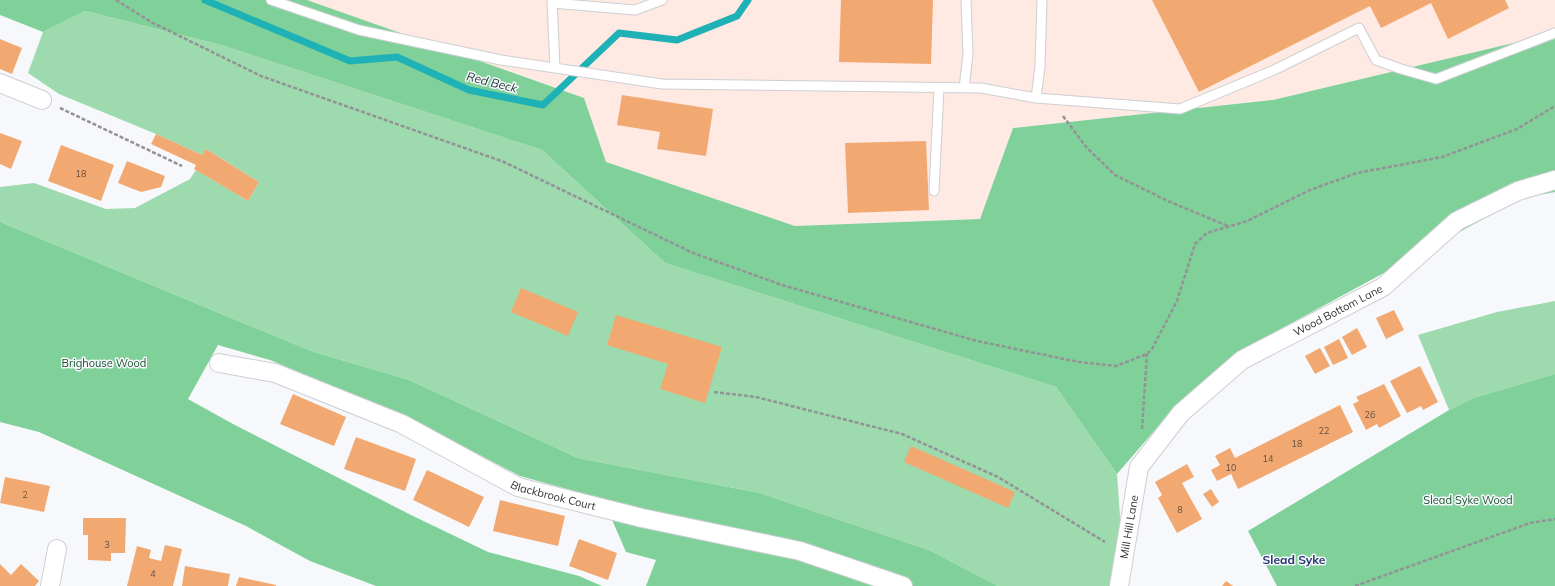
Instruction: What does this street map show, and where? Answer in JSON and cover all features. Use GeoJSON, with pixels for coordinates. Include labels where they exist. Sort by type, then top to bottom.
{"type":"FeatureCollection","features":[{"type":"Feature","properties":{"kind":"street"},"geometry":{"type":"LineString","coordinates":[[0,82],[42,100]]}},
{"type":"Feature","properties":{"kind":"street","name":"Wood Bottom Lane"},"geometry":{"type":"LineString","coordinates":[[1139,467],[1181,413],[1242,360],[1384,288],[1457,221],[1518,191],[1555,180]]}},
{"type":"Feature","properties":{"kind":"street","name":"Blackbrook Court"},"geometry":{"type":"LineString","coordinates":[[219,362],[276,373],[402,424],[518,487],[642,518],[800,551],[904,586]]}},
{"type":"Feature","properties":{"kind":"street","name":"Mill Hill Lane"},"geometry":{"type":"LineString","coordinates":[[1119,586],[1139,467]]}},
{"type":"Feature","properties":{"kind":"street"},"geometry":{"type":"LineString","coordinates":[[50,586],[57,549]]}},
{"type":"Feature","properties":{"kind":"lane"},"geometry":{"type":"LineString","coordinates":[[271,0],[359,30],[501,60],[662,84],[981,88],[1036,98],[1180,109],[1274,70],[1359,28],[1376,60],[1436,79],[1555,33]]}},
{"type":"Feature","properties":{"kind":"lane"},"geometry":{"type":"LineString","coordinates":[[558,68],[552,1],[635,10],[662,0]]}},
{"type":"Feature","properties":{"kind":"lane"},"geometry":{"type":"LineString","coordinates":[[964,88],[968,54],[966,0]]}},
{"type":"Feature","properties":{"kind":"lane"},"geometry":{"type":"LineString","coordinates":[[1036,98],[1040,66],[1042,0]]}},
{"type":"Feature","properties":{"kind":"lane"},"geometry":{"type":"LineString","coordinates":[[934,191],[939,88]]}},
{"type":"Feature","properties":{"kind":"path"},"geometry":{"type":"LineString","coordinates":[[116,0],[151,22],[261,76],[504,162],[693,253],[782,284],[977,340],[1079,362],[1116,366],[1147,354],[1152,349],[1177,301],[1195,244],[1207,233],[1247,221],[1310,190],[1357,173],[1442,157],[1517,129],[1555,106]]}},
{"type":"Feature","properties":{"kind":"path"},"geometry":{"type":"LineString","coordinates":[[1036,98],[1060,112],[1087,148],[1115,175],[1170,202],[1229,226]]}},
{"type":"Feature","properties":{"kind":"path"},"geometry":{"type":"LineString","coordinates":[[42,100],[182,166]]}},
{"type":"Feature","properties":{"kind":"path"},"geometry":{"type":"LineString","coordinates":[[1142,429],[1147,354]]}},
{"type":"Feature","properties":{"kind":"path"},"geometry":{"type":"LineString","coordinates":[[714,392],[756,397],[902,434],[998,477],[1125,553]]}},
{"type":"Feature","properties":{"kind":"path"},"geometry":{"type":"LineString","coordinates":[[1355,586],[1530,523],[1555,519]]}},
{"type":"Feature","properties":{"kind":"shaded area"},"geometry":{"type":"Polygon","coordinates":[[[307,0],[1555,0],[1555,33],[1273,100],[1013,128],[980,219],[795,226],[606,162],[584,98],[307,0]]]}},
{"type":"Feature","properties":{"kind":"green space"},"geometry":{"type":"Polygon","coordinates":[[[0,0],[307,0],[584,98],[606,162],[795,226],[980,219],[1013,128],[1273,100],[1555,33],[1555,192],[1522,198],[1242,350],[1174,408],[1117,474],[1056,387],[665,263],[542,150],[221,45],[85,11],[43,32],[0,15],[0,0]]]}},
{"type":"Feature","properties":{"kind":"green space"},"geometry":{"type":"Polygon","coordinates":[[[85,11],[221,45],[542,150],[665,263],[1056,387],[1117,474],[1121,530],[1109,586],[998,586],[929,550],[760,493],[578,458],[409,380],[311,351],[5,224],[0,221],[0,187],[34,183],[106,209],[135,208],[190,179],[196,170],[248,201],[259,182],[206,149],[202,155],[156,134],[59,94],[28,73],[43,32],[85,11]]]}},
{"type":"Feature","properties":{"kind":"green space","name":"Brighouse Wood"},"geometry":{"type":"Polygon","coordinates":[[[0,221],[311,351],[409,380],[578,458],[760,493],[929,550],[998,586],[646,586],[656,560],[626,552],[603,499],[520,476],[406,417],[270,360],[218,345],[188,399],[233,424],[411,515],[488,552],[579,576],[602,586],[376,586],[310,561],[246,526],[39,432],[0,422],[0,221]]]}},
{"type":"Feature","properties":{"kind":"green space"},"geometry":{"type":"Polygon","coordinates":[[[1555,301],[1555,374],[1473,398],[1449,410],[1418,335],[1497,312],[1555,301]]]}},
{"type":"Feature","properties":{"kind":"green space","name":"Slead Syke Wood"},"geometry":{"type":"Polygon","coordinates":[[[1555,374],[1555,586],[1277,586],[1248,531],[1449,410],[1473,398],[1555,374]]]}},
{"type":"Feature","properties":{"kind":"building"},"geometry":{"type":"Polygon","coordinates":[[[841,0],[933,0],[931,64],[839,62],[841,0]]]}},
{"type":"Feature","properties":{"kind":"building"},"geometry":{"type":"Polygon","coordinates":[[[1152,0],[1505,0],[1509,8],[1448,39],[1431,3],[1381,28],[1370,6],[1199,92],[1152,0]]]}},
{"type":"Feature","properties":{"kind":"building"},"geometry":{"type":"Polygon","coordinates":[[[0,39],[22,48],[12,74],[0,69],[0,39]]]}},
{"type":"Feature","properties":{"kind":"building"},"geometry":{"type":"Polygon","coordinates":[[[622,95],[713,109],[706,156],[657,149],[660,132],[617,125],[622,95]]]}},
{"type":"Feature","properties":{"kind":"building"},"geometry":{"type":"Polygon","coordinates":[[[0,133],[22,141],[11,169],[0,164],[0,133]]]}},
{"type":"Feature","properties":{"kind":"building"},"geometry":{"type":"Polygon","coordinates":[[[156,134],[202,155],[206,149],[259,182],[248,201],[194,169],[196,165],[151,144],[156,134]]]}},
{"type":"Feature","properties":{"kind":"building"},"geometry":{"type":"Polygon","coordinates":[[[926,141],[929,210],[848,213],[845,143],[926,141]]]}},
{"type":"Feature","properties":{"kind":"building"},"geometry":{"type":"Polygon","coordinates":[[[61,145],[114,165],[101,201],[48,181],[61,145]]]}},
{"type":"Feature","properties":{"kind":"building"},"geometry":{"type":"Polygon","coordinates":[[[127,161],[165,176],[161,187],[141,192],[118,183],[127,161]]]}},
{"type":"Feature","properties":{"kind":"building"},"geometry":{"type":"Polygon","coordinates":[[[521,288],[578,312],[568,336],[511,312],[521,288]]]}},
{"type":"Feature","properties":{"kind":"building"},"geometry":{"type":"Polygon","coordinates":[[[1394,310],[1404,330],[1386,339],[1376,318],[1394,310]]]}},
{"type":"Feature","properties":{"kind":"building"},"geometry":{"type":"Polygon","coordinates":[[[616,315],[722,347],[705,403],[660,389],[668,364],[607,345],[616,315]]]}},
{"type":"Feature","properties":{"kind":"building"},"geometry":{"type":"Polygon","coordinates":[[[1357,328],[1367,347],[1352,355],[1342,337],[1357,328]]]}},
{"type":"Feature","properties":{"kind":"building"},"geometry":{"type":"Polygon","coordinates":[[[1339,339],[1348,358],[1333,365],[1324,347],[1339,339]]]}},
{"type":"Feature","properties":{"kind":"building"},"geometry":{"type":"Polygon","coordinates":[[[1320,348],[1330,366],[1315,374],[1305,356],[1320,348]]]}},
{"type":"Feature","properties":{"kind":"building"},"geometry":{"type":"Polygon","coordinates":[[[1420,366],[1438,402],[1423,410],[1421,406],[1407,413],[1390,381],[1420,366]]]}},
{"type":"Feature","properties":{"kind":"building"},"geometry":{"type":"Polygon","coordinates":[[[1384,384],[1401,416],[1379,428],[1377,424],[1366,430],[1353,404],[1359,401],[1356,397],[1384,384]]]}},
{"type":"Feature","properties":{"kind":"building"},"geometry":{"type":"Polygon","coordinates":[[[293,394],[346,417],[334,446],[280,424],[293,394]]]}},
{"type":"Feature","properties":{"kind":"building"},"geometry":{"type":"Polygon","coordinates":[[[1340,405],[1353,432],[1238,489],[1231,474],[1217,481],[1211,470],[1220,465],[1215,456],[1230,448],[1235,458],[1340,405]]]}},
{"type":"Feature","properties":{"kind":"building"},"geometry":{"type":"Polygon","coordinates":[[[356,437],[416,459],[405,491],[344,469],[356,437]]]}},
{"type":"Feature","properties":{"kind":"building"},"geometry":{"type":"Polygon","coordinates":[[[911,446],[1015,492],[1008,508],[904,462],[911,446]]]}},
{"type":"Feature","properties":{"kind":"building"},"geometry":{"type":"Polygon","coordinates":[[[1187,464],[1194,477],[1182,483],[1202,519],[1177,533],[1158,498],[1162,495],[1155,482],[1187,464]]]}},
{"type":"Feature","properties":{"kind":"building"},"geometry":{"type":"Polygon","coordinates":[[[427,470],[484,497],[469,527],[413,500],[427,470]]]}},
{"type":"Feature","properties":{"kind":"building"},"geometry":{"type":"Polygon","coordinates":[[[5,477],[50,486],[44,512],[0,503],[5,477]]]}},
{"type":"Feature","properties":{"kind":"building"},"geometry":{"type":"Polygon","coordinates":[[[1211,489],[1219,502],[1212,507],[1203,494],[1211,489]]]}},
{"type":"Feature","properties":{"kind":"building"},"geometry":{"type":"Polygon","coordinates":[[[500,500],[565,516],[558,546],[493,531],[500,500]]]}},
{"type":"Feature","properties":{"kind":"building"},"geometry":{"type":"Polygon","coordinates":[[[83,518],[126,518],[125,553],[111,553],[111,561],[88,560],[88,535],[83,535],[83,518]]]}},
{"type":"Feature","properties":{"kind":"building"},"geometry":{"type":"Polygon","coordinates":[[[579,539],[617,553],[608,580],[569,566],[579,539]]]}},
{"type":"Feature","properties":{"kind":"building"},"geometry":{"type":"Polygon","coordinates":[[[165,545],[182,549],[173,586],[127,586],[137,546],[151,550],[149,558],[161,561],[165,545]]]}},
{"type":"Feature","properties":{"kind":"building"},"geometry":{"type":"Polygon","coordinates":[[[0,564],[11,575],[21,564],[39,581],[35,586],[0,586],[0,564]]]}},
{"type":"Feature","properties":{"kind":"building"},"geometry":{"type":"Polygon","coordinates":[[[185,566],[230,574],[228,586],[182,586],[185,566]]]}},
{"type":"Feature","properties":{"kind":"building"},"geometry":{"type":"Polygon","coordinates":[[[239,577],[276,585],[276,586],[236,586],[239,577]]]}},
{"type":"Feature","properties":{"kind":"building"},"geometry":{"type":"Polygon","coordinates":[[[1226,581],[1233,586],[1222,586],[1226,581]]]}},
{"type":"Feature","properties":{"kind":"waterway","name":"Red Beck"},"geometry":{"type":"LineString","coordinates":[[205,0],[350,61],[397,57],[469,90],[543,105],[619,33],[677,40],[737,16],[748,0]]}},
{"type":"Feature","properties":{"kind":"district","name":"Slead Syke"},"geometry":{"type":"Point","coordinates":[1294,559]}}]}
